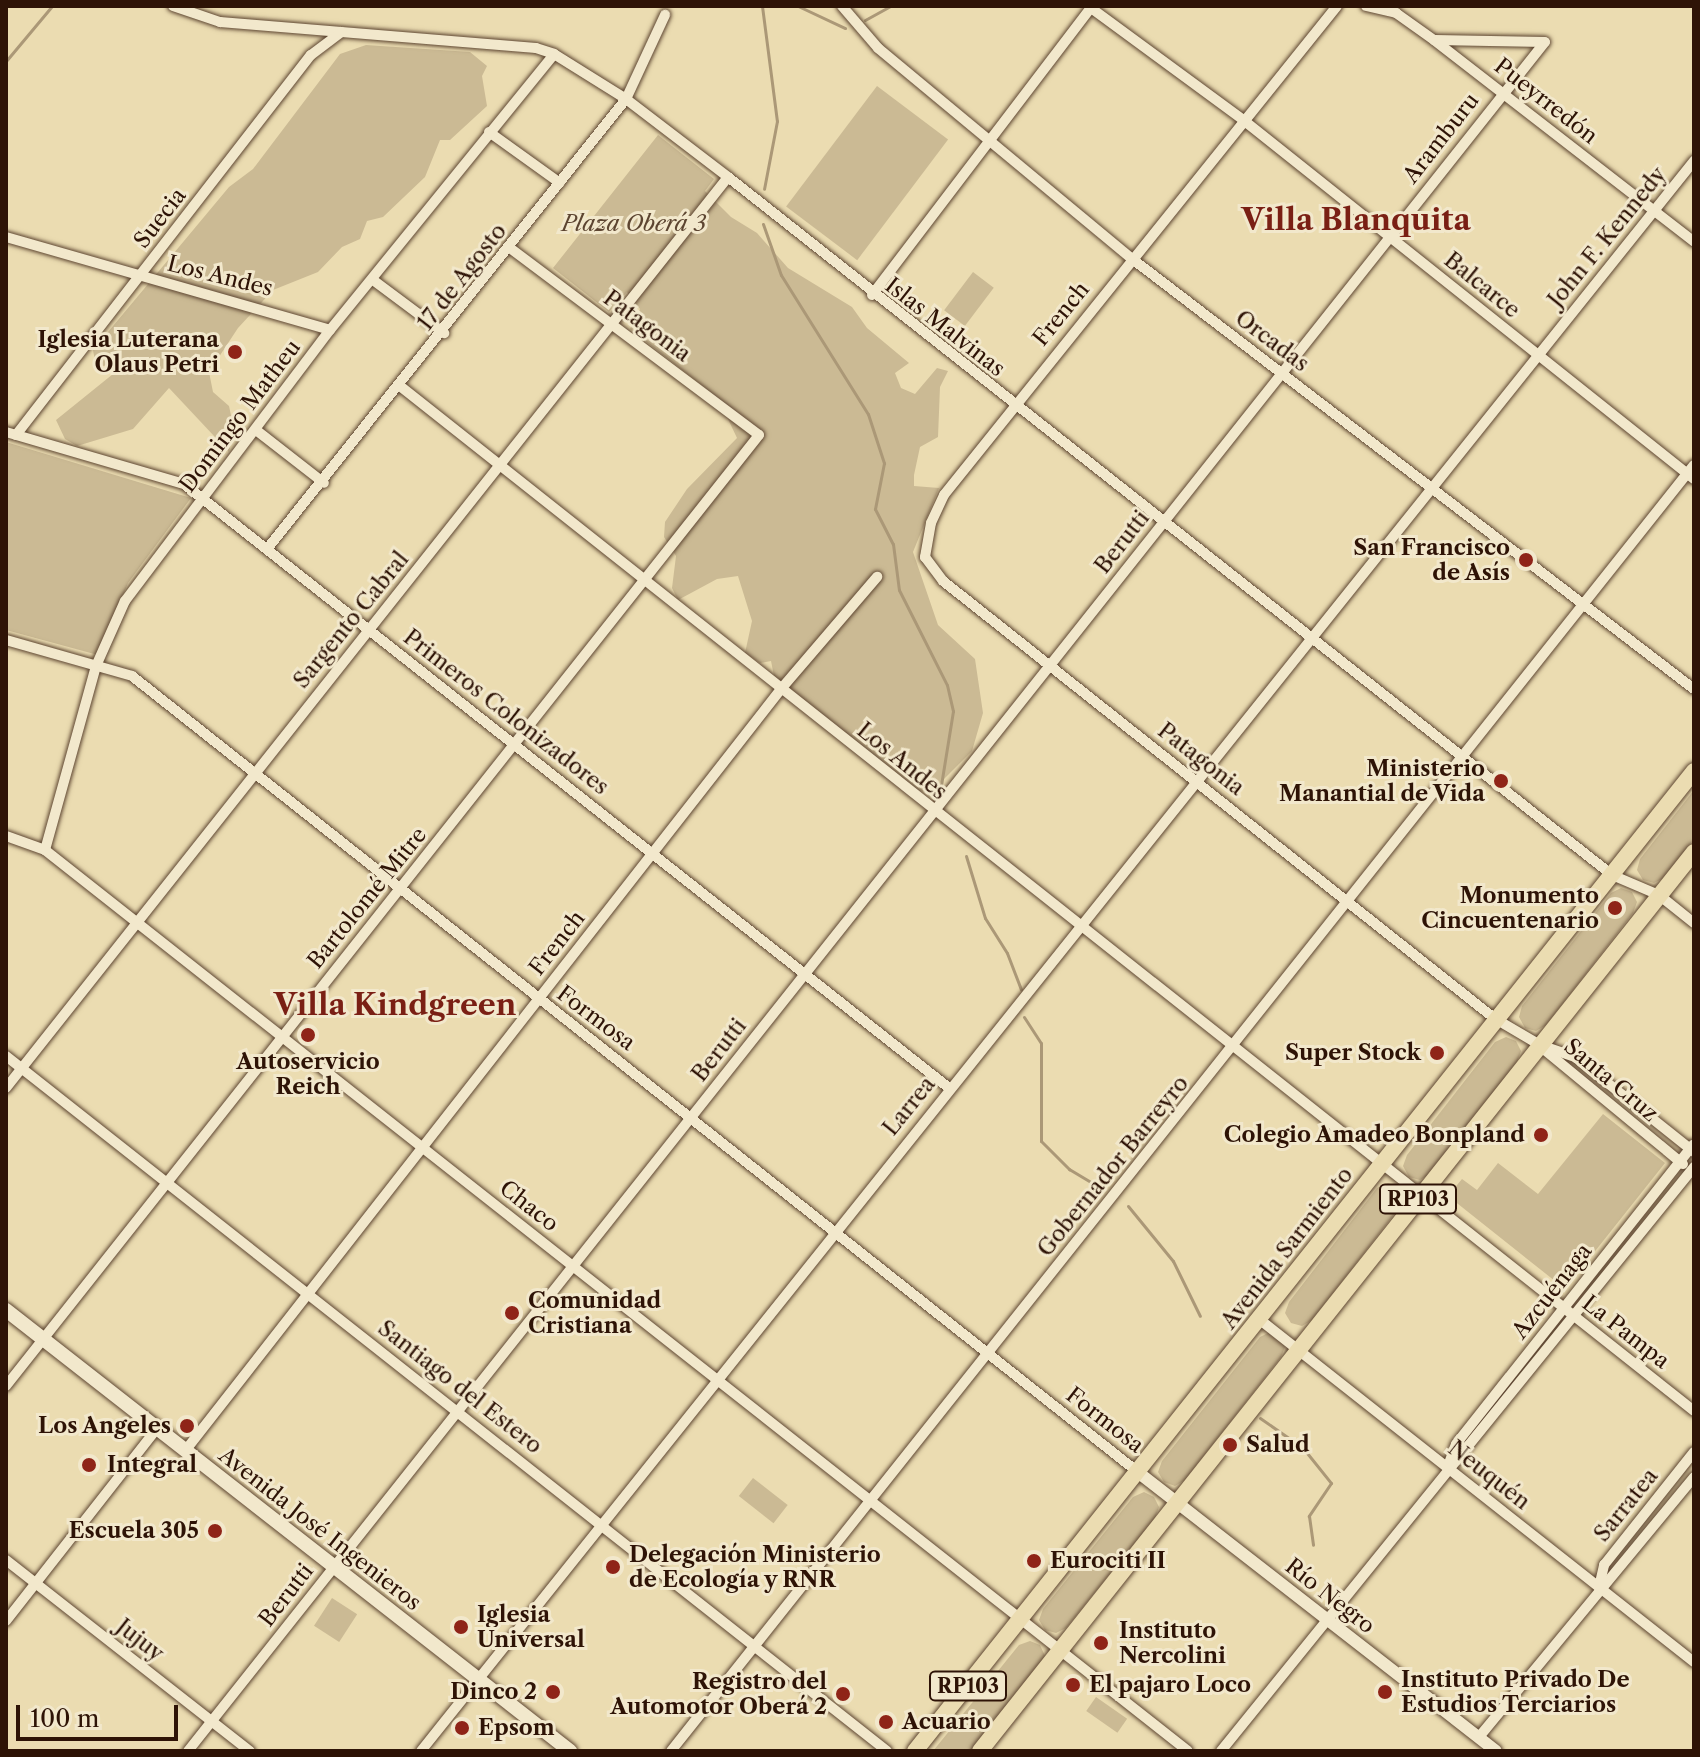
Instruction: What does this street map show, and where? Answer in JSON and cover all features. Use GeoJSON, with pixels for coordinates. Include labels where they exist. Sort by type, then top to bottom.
{"type":"FeatureCollection","features":[{"type":"Feature","properties":{"kind":"main road","name":"Avenida Sarmiento"},"geometry":{"type":"LineString","coordinates":[[915,1751],[1139,1473],[1494,1018],[1694,771]]}},
{"type":"Feature","properties":{"kind":"main road","name":"RP103"},"geometry":{"type":"LineString","coordinates":[[980,1751],[1694,852]]}},
{"type":"Feature","properties":{"kind":"main road","name":"Avenida José Ingenieros"},"geometry":{"type":"LineString","coordinates":[[6,1310],[333,1569],[570,1751]]}},
{"type":"Feature","properties":{"kind":"street","name":"Islas Malvinas"},"geometry":{"type":"LineString","coordinates":[[173,6],[220,22],[554,54],[626,99],[728,177],[872,295],[1165,521],[1612,875],[1659,895],[1694,923]]}},
{"type":"Feature","properties":{"kind":"street","name":"Orcadas"},"geometry":{"type":"LineString","coordinates":[[842,6],[878,48],[1131,258],[1694,689]]}},
{"type":"Feature","properties":{"kind":"street","name":"French"},"geometry":{"type":"LineString","coordinates":[[925,557],[931,523],[944,495],[1242,119],[1337,6]]}},
{"type":"Feature","properties":{"kind":"street","name":"Pueyrredón"},"geometry":{"type":"LineString","coordinates":[[1366,6],[1396,13],[1434,40],[1694,242]]}},
{"type":"Feature","properties":{"kind":"street"},"geometry":{"type":"LineString","coordinates":[[872,295],[1092,7]]}},
{"type":"Feature","properties":{"kind":"street","name":"Balcarce"},"geometry":{"type":"LineString","coordinates":[[1092,7],[1242,119],[1537,356],[1692,473]]}},
{"type":"Feature","properties":{"kind":"street","name":"17 de Agosto"},"geometry":{"type":"LineString","coordinates":[[267,549],[444,333],[626,99],[665,15]]}},
{"type":"Feature","properties":{"kind":"street","name":"Suecia"},"geometry":{"type":"LineString","coordinates":[[11,433],[140,276],[311,55],[341,32]]}},
{"type":"Feature","properties":{"kind":"street","name":"Aramburu"},"geometry":{"type":"LineString","coordinates":[[1282,373],[1502,91],[1545,42],[1434,40]]}},
{"type":"Feature","properties":{"kind":"street","name":"Domingo Matheu"},"geometry":{"type":"LineString","coordinates":[[45,850],[96,666],[125,601],[330,330],[554,54]]}},
{"type":"Feature","properties":{"kind":"street"},"geometry":{"type":"LineString","coordinates":[[489,132],[560,183]]}},
{"type":"Feature","properties":{"kind":"street","name":"John F. Kennedy"},"geometry":{"type":"LineString","coordinates":[[1431,487],[1694,161]]}},
{"type":"Feature","properties":{"kind":"street","name":"Sargento Cabral"},"geometry":{"type":"LineString","coordinates":[[6,1088],[728,177]]}},
{"type":"Feature","properties":{"kind":"street","name":"Los Andes"},"geometry":{"type":"LineString","coordinates":[[6,237],[330,330]]}},
{"type":"Feature","properties":{"kind":"street","name":"Patagonia"},"geometry":{"type":"LineString","coordinates":[[510,248],[759,435]]}},
{"type":"Feature","properties":{"kind":"street"},"geometry":{"type":"LineString","coordinates":[[373,280],[444,333]]}},
{"type":"Feature","properties":{"kind":"street","name":"Berutti"},"geometry":{"type":"LineString","coordinates":[[188,1751],[1282,373]]}},
{"type":"Feature","properties":{"kind":"street","name":"Los Andes"},"geometry":{"type":"LineString","coordinates":[[400,386],[1380,1164]]}},
{"type":"Feature","properties":{"kind":"street"},"geometry":{"type":"LineString","coordinates":[[256,430],[324,483]]}},
{"type":"Feature","properties":{"kind":"street","name":"Primeros Colonizadores"},"geometry":{"type":"LineString","coordinates":[[11,433],[184,484],[654,852],[949,1088]]}},
{"type":"Feature","properties":{"kind":"street","name":"Bartolomé Mitre"},"geometry":{"type":"LineString","coordinates":[[6,1386],[759,435]]}},
{"type":"Feature","properties":{"kind":"street","name":"Gobernador Barreyro"},"geometry":{"type":"LineString","coordinates":[[671,1751],[1692,473]]}},
{"type":"Feature","properties":{"kind":"street","name":"Larrea"},"geometry":{"type":"LineString","coordinates":[[421,1751],[1431,487]]}},
{"type":"Feature","properties":{"kind":"street","name":"Patagonia"},"geometry":{"type":"LineString","coordinates":[[925,557],[943,581],[1494,1018],[1540,1045]]}},
{"type":"Feature","properties":{"kind":"street","name":"French"},"geometry":{"type":"LineString","coordinates":[[185,1451],[781,689],[877,577]]}},
{"type":"Feature","properties":{"kind":"street","name":"Formosa"},"geometry":{"type":"LineString","coordinates":[[6,640],[132,676],[538,1000],[693,1116],[834,1232],[1139,1473]]}},
{"type":"Feature","properties":{"kind":"street","name":"Chaco"},"geometry":{"type":"LineString","coordinates":[[6,836],[45,850],[1188,1751]]}},
{"type":"Feature","properties":{"kind":"street","name":"Santa Cruz"},"geometry":{"type":"LineString","coordinates":[[1540,1045],[1575,1057],[1693,1148]]}},
{"type":"Feature","properties":{"kind":"street","name":"Santa Cruz"},"geometry":{"type":"LineString","coordinates":[[1540,1045],[1693,1170]]}},
{"type":"Feature","properties":{"kind":"street","name":"Santiago del Estero"},"geometry":{"type":"LineString","coordinates":[[6,1056],[887,1751]]}},
{"type":"Feature","properties":{"kind":"street","name":"Azcuénaga"},"geometry":{"type":"LineString","coordinates":[[1447,1467],[1456,1444],[1693,1148]]}},
{"type":"Feature","properties":{"kind":"street","name":"La Pampa"},"geometry":{"type":"LineString","coordinates":[[1380,1164],[1694,1411]]}},
{"type":"Feature","properties":{"kind":"street","name":"Azcuénaga"},"geometry":{"type":"LineString","coordinates":[[1221,1751],[1447,1467],[1466,1452],[1693,1170]]}},
{"type":"Feature","properties":{"kind":"street","name":"Neuquén"},"geometry":{"type":"LineString","coordinates":[[1259,1319],[1694,1662]]}},
{"type":"Feature","properties":{"kind":"street"},"geometry":{"type":"LineString","coordinates":[[6,1621],[156,1430]]}},
{"type":"Feature","properties":{"kind":"street","name":"Sarratea"},"geometry":{"type":"LineString","coordinates":[[1599,1587],[1604,1565],[1694,1452]]}},
{"type":"Feature","properties":{"kind":"street","name":"Río Negro"},"geometry":{"type":"LineString","coordinates":[[1139,1473],[1496,1751]]}},
{"type":"Feature","properties":{"kind":"street","name":"Sarratea"},"geometry":{"type":"LineString","coordinates":[[1479,1737],[1599,1587],[1617,1574],[1694,1477]]}},
{"type":"Feature","properties":{"kind":"street","name":"Jujuy"},"geometry":{"type":"LineString","coordinates":[[6,1560],[250,1751]]}},
{"type":"Feature","properties":{"kind":"green space"},"geometry":{"type":"Polygon","coordinates":[[[366,45],[470,52],[487,66],[482,76],[487,106],[450,140],[440,140],[425,177],[383,217],[367,221],[360,239],[342,247],[318,272],[273,290],[238,328],[209,372],[213,392],[229,406],[234,429],[229,452],[169,388],[133,429],[77,446],[65,439],[56,420],[113,374],[109,365],[96,367],[93,350],[229,187],[253,169],[340,54],[366,45]]]}},
{"type":"Feature","properties":{"kind":"green space"},"geometry":{"type":"Polygon","coordinates":[[[877,86],[948,140],[857,260],[786,207],[877,86]]]}},
{"type":"Feature","properties":{"kind":"green space","name":"Plaza Oberá 3"},"geometry":{"type":"Polygon","coordinates":[[[658,135],[714,179],[705,191],[731,217],[757,233],[788,268],[852,307],[867,328],[909,363],[895,373],[901,388],[915,394],[937,368],[948,371],[940,387],[938,437],[920,447],[914,475],[914,486],[939,488],[913,552],[938,625],[975,659],[983,713],[972,751],[929,794],[909,787],[774,676],[771,661],[760,663],[745,653],[752,621],[738,576],[717,579],[678,600],[672,588],[676,556],[664,537],[665,522],[687,489],[737,438],[718,398],[630,329],[640,309],[627,292],[609,312],[553,268],[658,135]]]}},
{"type":"Feature","properties":{"kind":"green space"},"geometry":{"type":"Polygon","coordinates":[[[973,272],[994,288],[965,326],[944,310],[973,272]]]}},
{"type":"Feature","properties":{"kind":"green space"},"geometry":{"type":"Polygon","coordinates":[[[6,442],[191,498],[128,583],[98,655],[6,630],[6,442]]]}},
{"type":"Feature","properties":{"kind":"green space"},"geometry":{"type":"Polygon","coordinates":[[[1694,790],[1694,839],[1664,878],[1654,883],[1643,880],[1637,870],[1640,859],[1694,790]]]}},
{"type":"Feature","properties":{"kind":"green space"},"geometry":{"type":"Polygon","coordinates":[[[1621,888],[1632,892],[1637,902],[1633,913],[1546,1025],[1536,1031],[1525,1028],[1519,1017],[1522,1006],[1611,893],[1621,888]]]}},
{"type":"Feature","properties":{"kind":"green space"},"geometry":{"type":"Polygon","coordinates":[[[1506,1037],[1516,1041],[1521,1051],[1517,1062],[1430,1174],[1420,1180],[1409,1177],[1403,1166],[1407,1155],[1495,1042],[1506,1037]]]}},
{"type":"Feature","properties":{"kind":"green space"},"geometry":{"type":"Polygon","coordinates":[[[1603,1114],[1665,1163],[1565,1289],[1448,1196],[1462,1179],[1477,1190],[1498,1163],[1538,1194],[1603,1114]]]}},
{"type":"Feature","properties":{"kind":"green space"},"geometry":{"type":"Polygon","coordinates":[[[1388,1183],[1398,1187],[1403,1198],[1399,1208],[1312,1320],[1302,1326],[1291,1323],[1285,1313],[1289,1302],[1377,1188],[1388,1183]]]}},
{"type":"Feature","properties":{"kind":"green space"},"geometry":{"type":"Polygon","coordinates":[[[1270,1332],[1281,1336],[1285,1347],[1281,1357],[1185,1480],[1175,1486],[1164,1482],[1158,1472],[1162,1461],[1260,1337],[1270,1332]]]}},
{"type":"Feature","properties":{"kind":"green space"},"geometry":{"type":"Polygon","coordinates":[[[753,1478],[788,1505],[774,1523],[739,1496],[753,1478]]]}},
{"type":"Feature","properties":{"kind":"green space"},"geometry":{"type":"Polygon","coordinates":[[[1144,1492],[1154,1497],[1159,1507],[1155,1518],[1066,1628],[1056,1633],[1045,1630],[1039,1620],[1043,1609],[1133,1497],[1144,1492]]]}},
{"type":"Feature","properties":{"kind":"green space"},"geometry":{"type":"Polygon","coordinates":[[[332,1598],[357,1614],[339,1642],[314,1626],[332,1598]]]}},
{"type":"Feature","properties":{"kind":"green space"},"geometry":{"type":"Polygon","coordinates":[[[1030,1641],[1040,1645],[1045,1656],[1041,1666],[972,1751],[933,1751],[1019,1645],[1030,1641]]]}},
{"type":"Feature","properties":{"kind":"green space"},"geometry":{"type":"Polygon","coordinates":[[[1096,1697],[1127,1719],[1117,1733],[1086,1711],[1096,1697]]]}},
{"type":"Feature","properties":{"kind":"waterway"},"geometry":{"type":"LineString","coordinates":[[6,61],[52,6]]}},
{"type":"Feature","properties":{"kind":"waterway"},"geometry":{"type":"LineString","coordinates":[[762,6],[777,121],[764,189]]}},
{"type":"Feature","properties":{"kind":"waterway"},"geometry":{"type":"LineString","coordinates":[[798,6],[845,28]]}},
{"type":"Feature","properties":{"kind":"waterway"},"geometry":{"type":"LineString","coordinates":[[865,20],[890,6]]}},
{"type":"Feature","properties":{"kind":"waterway"},"geometry":{"type":"LineString","coordinates":[[763,224],[781,275],[868,414],[884,463],[875,509],[893,544],[899,590],[947,685],[953,711],[940,791]]}},
{"type":"Feature","properties":{"kind":"waterway"},"geometry":{"type":"LineString","coordinates":[[966,856],[985,918],[1007,953],[1021,989]]}},
{"type":"Feature","properties":{"kind":"waterway"},"geometry":{"type":"LineString","coordinates":[[1024,1017],[1041,1043],[1041,1141],[1069,1169],[1101,1188]]}},
{"type":"Feature","properties":{"kind":"waterway"},"geometry":{"type":"LineString","coordinates":[[1128,1206],[1173,1261],[1200,1316]]}},
{"type":"Feature","properties":{"kind":"waterway"},"geometry":{"type":"LineString","coordinates":[[1260,1418],[1303,1448],[1331,1483],[1309,1516],[1313,1545]]}},
{"type":"Feature","properties":{"kind":"place","name":"Iglesia Luterana Olaus Petri"},"geometry":{"type":"Point","coordinates":[235,352]}},
{"type":"Feature","properties":{"kind":"place","name":"San Francisco de Asís"},"geometry":{"type":"Point","coordinates":[1526,560]}},
{"type":"Feature","properties":{"kind":"place","name":"Ministerio Manantial de Vida"},"geometry":{"type":"Point","coordinates":[1501,781]}},
{"type":"Feature","properties":{"kind":"place","name":"Monumento Cincuentenario"},"geometry":{"type":"Point","coordinates":[1615,908]}},
{"type":"Feature","properties":{"kind":"place","name":"Autoservicio Reich"},"geometry":{"type":"Point","coordinates":[308,1035]}},
{"type":"Feature","properties":{"kind":"place","name":"Super Stock"},"geometry":{"type":"Point","coordinates":[1437,1053]}},
{"type":"Feature","properties":{"kind":"place","name":"Colegio Amadeo Bonpland"},"geometry":{"type":"Point","coordinates":[1541,1135]}},
{"type":"Feature","properties":{"kind":"place","name":"Comunidad Cristiana"},"geometry":{"type":"Point","coordinates":[512,1313]}},
{"type":"Feature","properties":{"kind":"place","name":"Los Angeles"},"geometry":{"type":"Point","coordinates":[187,1426]}},
{"type":"Feature","properties":{"kind":"place","name":"Salud"},"geometry":{"type":"Point","coordinates":[1230,1445]}},
{"type":"Feature","properties":{"kind":"place","name":"Integral"},"geometry":{"type":"Point","coordinates":[89,1465]}},
{"type":"Feature","properties":{"kind":"place","name":"Escuela 305"},"geometry":{"type":"Point","coordinates":[215,1531]}},
{"type":"Feature","properties":{"kind":"place","name":"Eurociti II"},"geometry":{"type":"Point","coordinates":[1034,1561]}},
{"type":"Feature","properties":{"kind":"place","name":"Delegación Ministerio de Ecología y RNR"},"geometry":{"type":"Point","coordinates":[613,1567]}},
{"type":"Feature","properties":{"kind":"place","name":"Iglesia Universal"},"geometry":{"type":"Point","coordinates":[461,1627]}},
{"type":"Feature","properties":{"kind":"place","name":"Instituto Nercolini"},"geometry":{"type":"Point","coordinates":[1101,1643]}},
{"type":"Feature","properties":{"kind":"place","name":"El pajaro Loco"},"geometry":{"type":"Point","coordinates":[1073,1685]}},
{"type":"Feature","properties":{"kind":"place","name":"Dinco 2"},"geometry":{"type":"Point","coordinates":[553,1692]}},
{"type":"Feature","properties":{"kind":"place","name":"Instituto Privado De Estudios Terciarios"},"geometry":{"type":"Point","coordinates":[1385,1692]}},
{"type":"Feature","properties":{"kind":"place","name":"Registro del Automotor Oberá 2"},"geometry":{"type":"Point","coordinates":[843,1694]}},
{"type":"Feature","properties":{"kind":"place","name":"Acuario"},"geometry":{"type":"Point","coordinates":[886,1722]}},
{"type":"Feature","properties":{"kind":"place","name":"Epsom"},"geometry":{"type":"Point","coordinates":[462,1728]}},
{"type":"Feature","properties":{"kind":"district","name":"Villa Blanquita"},"geometry":{"type":"Point","coordinates":[1356,220]}},
{"type":"Feature","properties":{"kind":"district","name":"Villa Kindgreen"},"geometry":{"type":"Point","coordinates":[395,1005]}}]}
